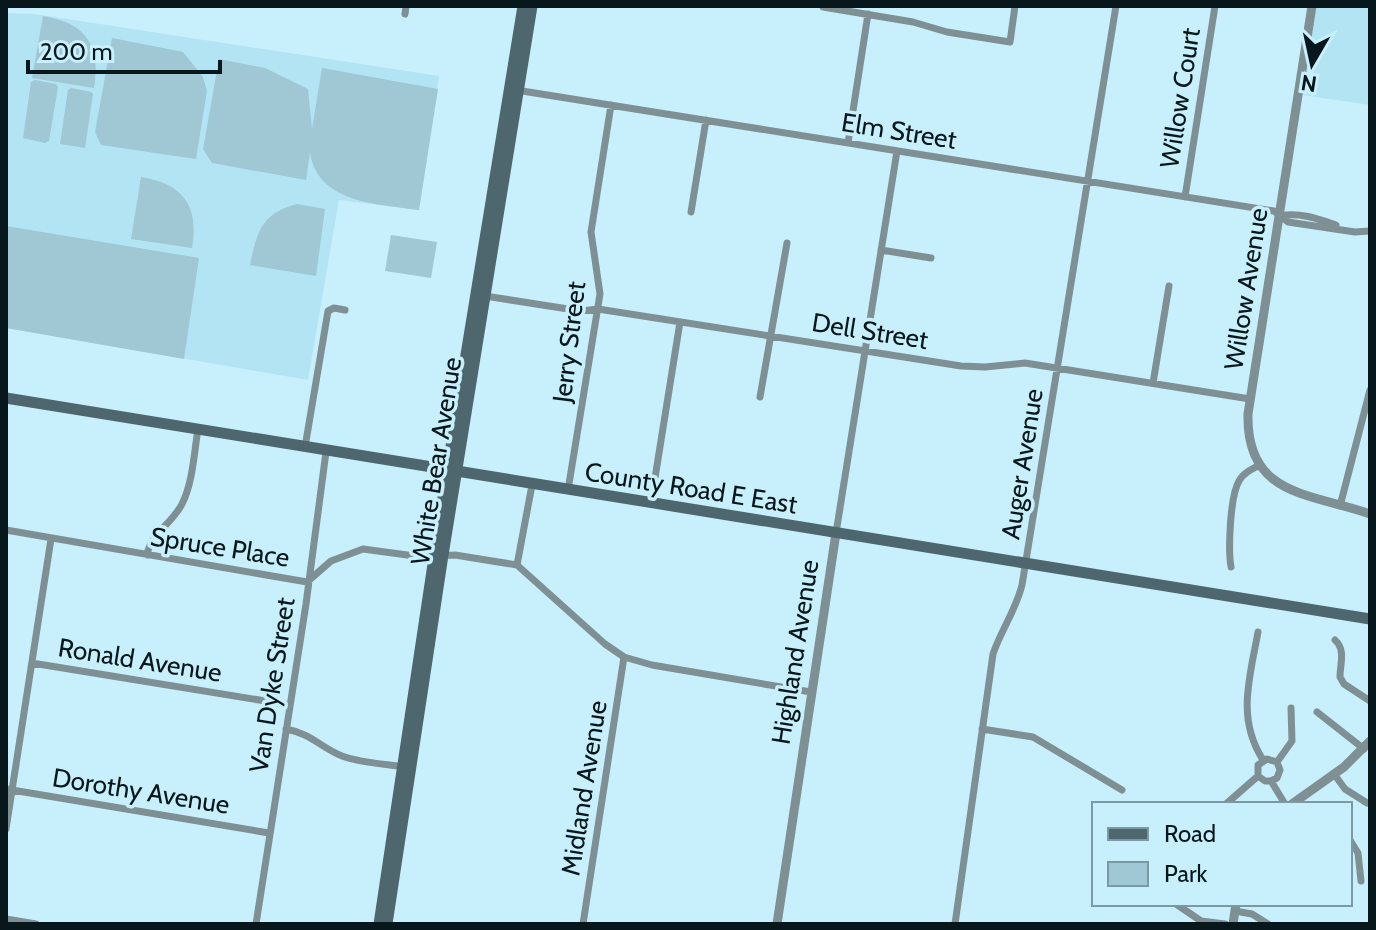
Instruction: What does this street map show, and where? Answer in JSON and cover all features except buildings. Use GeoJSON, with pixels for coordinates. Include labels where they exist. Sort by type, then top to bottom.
{"type":"FeatureCollection","features":[{"type":"Feature","properties":{"kind":"main road","name":"White Bear Avenue"},"geometry":{"type":"LineString","coordinates":[[452,472],[485,296],[523,6]]}},
{"type":"Feature","properties":{"kind":"main road","name":"White Bear Avenue"},"geometry":{"type":"LineString","coordinates":[[387,924],[407,767],[452,472],[514,90],[532,6]]}},
{"type":"Feature","properties":{"kind":"main road","name":"County Road E East"},"geometry":{"type":"LineString","coordinates":[[6,398],[1370,619]]}},
{"type":"Feature","properties":{"kind":"main road","name":"White Bear Avenue"},"geometry":{"type":"LineString","coordinates":[[379,924],[407,767]]}},
{"type":"Feature","properties":{"kind":"street"},"geometry":{"type":"LineString","coordinates":[[823,7],[1010,42],[1015,6]]}},
{"type":"Feature","properties":{"kind":"street","name":"Auger Avenue"},"geometry":{"type":"LineString","coordinates":[[955,924],[993,654],[1000,633],[1018,603],[1026,563],[1116,6]]}},
{"type":"Feature","properties":{"kind":"street","name":"Willow Court"},"geometry":{"type":"LineString","coordinates":[[1185,197],[1215,6]]}},
{"type":"Feature","properties":{"kind":"street","name":"Willow Avenue"},"geometry":{"type":"LineString","coordinates":[[1260,465],[1248,435],[1250,399],[1312,6]]}},
{"type":"Feature","properties":{"kind":"street"},"geometry":{"type":"LineString","coordinates":[[848,143],[868,14]]}},
{"type":"Feature","properties":{"kind":"street","name":"Elm Street"},"geometry":{"type":"LineString","coordinates":[[514,90],[1274,211],[1280,216],[1311,217],[1355,232],[1370,231]]}},
{"type":"Feature","properties":{"kind":"street","name":"Jerry Street"},"geometry":{"type":"LineString","coordinates":[[568,490],[598,309],[600,282],[591,232],[611,105]]}},
{"type":"Feature","properties":{"kind":"street"},"geometry":{"type":"LineString","coordinates":[[691,212],[706,120]]}},
{"type":"Feature","properties":{"kind":"street","name":"Highland Avenue"},"geometry":{"type":"LineString","coordinates":[[777,924],[897,151]]}},
{"type":"Feature","properties":{"kind":"street"},"geometry":{"type":"LineString","coordinates":[[760,397],[787,243]]}},
{"type":"Feature","properties":{"kind":"street"},"geometry":{"type":"LineString","coordinates":[[881,250],[931,258]]}},
{"type":"Feature","properties":{"kind":"street"},"geometry":{"type":"LineString","coordinates":[[1153,383],[1169,286]]}},
{"type":"Feature","properties":{"kind":"street","name":"Dell Street"},"geometry":{"type":"LineString","coordinates":[[485,296],[581,311],[598,309],[972,367],[1025,363],[1250,399]]}},
{"type":"Feature","properties":{"kind":"street"},"geometry":{"type":"LineString","coordinates":[[305,447],[328,311],[334,308],[345,310]]}},
{"type":"Feature","properties":{"kind":"street"},"geometry":{"type":"LineString","coordinates":[[651,503],[680,322]]}},
{"type":"Feature","properties":{"kind":"street"},"geometry":{"type":"LineString","coordinates":[[1340,506],[1370,390]]}},
{"type":"Feature","properties":{"kind":"street"},"geometry":{"type":"LineString","coordinates":[[147,555],[149,543],[169,524],[182,505],[198,429]]}},
{"type":"Feature","properties":{"kind":"street","name":"Van Dyke Street"},"geometry":{"type":"LineString","coordinates":[[256,924],[326,452]]}},
{"type":"Feature","properties":{"kind":"street"},"geometry":{"type":"LineString","coordinates":[[1231,567],[1227,549],[1236,488],[1246,473],[1260,465],[1285,488],[1370,514]]}},
{"type":"Feature","properties":{"kind":"street"},"geometry":{"type":"LineString","coordinates":[[532,485],[517,565],[605,644],[624,657],[652,665],[811,692]]}},
{"type":"Feature","properties":{"kind":"street","name":"Spruce Place"},"geometry":{"type":"LineString","coordinates":[[6,530],[307,582],[331,561],[363,549],[517,565]]}},
{"type":"Feature","properties":{"kind":"street"},"geometry":{"type":"LineString","coordinates":[[6,829],[9,790],[51,539]]}},
{"type":"Feature","properties":{"kind":"street"},"geometry":{"type":"LineString","coordinates":[[1258,632],[1245,707],[1247,723],[1263,760]]}},
{"type":"Feature","properties":{"kind":"street"},"geometry":{"type":"LineString","coordinates":[[1335,640],[1342,653],[1340,677],[1344,684],[1370,701]]}},
{"type":"Feature","properties":{"kind":"street","name":"Midland Avenue"},"geometry":{"type":"LineString","coordinates":[[583,924],[624,657]]}},
{"type":"Feature","properties":{"kind":"street","name":"Ronald Avenue"},"geometry":{"type":"LineString","coordinates":[[32,663],[290,705]]}},
{"type":"Feature","properties":{"kind":"street"},"geometry":{"type":"LineString","coordinates":[[1277,762],[1263,760],[1257,767],[1258,776],[1271,781],[1279,775],[1277,762],[1292,741],[1291,708]]}},
{"type":"Feature","properties":{"kind":"street"},"geometry":{"type":"LineString","coordinates":[[1304,801],[1367,745],[1317,712]]}},
{"type":"Feature","properties":{"kind":"street"},"geometry":{"type":"LineString","coordinates":[[286,729],[305,733],[351,759],[407,767]]}},
{"type":"Feature","properties":{"kind":"street"},"geometry":{"type":"LineString","coordinates":[[982,729],[1033,737],[1122,790]]}},
{"type":"Feature","properties":{"kind":"street"},"geometry":{"type":"LineString","coordinates":[[1334,774],[1345,789],[1367,803]]}},
{"type":"Feature","properties":{"kind":"street"},"geometry":{"type":"LineString","coordinates":[[1228,802],[1258,776]]}},
{"type":"Feature","properties":{"kind":"street"},"geometry":{"type":"LineString","coordinates":[[1271,781],[1284,802]]}},
{"type":"Feature","properties":{"kind":"street","name":"Dorothy Avenue"},"geometry":{"type":"LineString","coordinates":[[9,790],[269,833]]}},
{"type":"Feature","properties":{"kind":"street"},"geometry":{"type":"LineString","coordinates":[[1352,843],[1358,853],[1361,881]]}},
{"type":"Feature","properties":{"kind":"street"},"geometry":{"type":"LineString","coordinates":[[1179,906],[1201,921],[1225,924]]}},
{"type":"Feature","properties":{"kind":"street"},"geometry":{"type":"LineString","coordinates":[[1233,924],[1235,907],[1268,924]]}},
{"type":"Feature","properties":{"kind":"street"},"geometry":{"type":"LineString","coordinates":[[6,919],[36,924]]}},
{"type":"Feature","properties":{"kind":"shaded area"},"geometry":{"type":"Polygon","coordinates":[[[1316,6],[1370,6],[1370,105],[1302,95],[1316,6]]]}},
{"type":"Feature","properties":{"kind":"shaded area"},"geometry":{"type":"Polygon","coordinates":[[[6,13],[35,14],[439,76],[419,210],[339,200],[308,380],[6,328],[6,13]]]}},
{"type":"Feature","properties":{"kind":"green space"},"geometry":{"type":"Polygon","coordinates":[[[43,16],[70,24],[87,38],[95,60],[94,88],[32,78],[43,16]]]}},
{"type":"Feature","properties":{"kind":"green space"},"geometry":{"type":"Polygon","coordinates":[[[112,38],[183,52],[203,77],[207,91],[196,159],[101,145],[95,132],[112,38]]]}},
{"type":"Feature","properties":{"kind":"green space"},"geometry":{"type":"Polygon","coordinates":[[[219,59],[265,68],[308,89],[312,129],[322,68],[438,89],[419,210],[368,202],[336,191],[324,182],[315,169],[310,152],[306,180],[212,163],[203,149],[219,59]]]}},
{"type":"Feature","properties":{"kind":"green space"},"geometry":{"type":"Polygon","coordinates":[[[35,80],[58,87],[49,141],[45,143],[23,138],[31,82],[35,80]]]}},
{"type":"Feature","properties":{"kind":"green space"},"geometry":{"type":"Polygon","coordinates":[[[71,88],[93,94],[85,148],[60,144],[68,90],[71,88]]]}},
{"type":"Feature","properties":{"kind":"green space"},"geometry":{"type":"Polygon","coordinates":[[[141,177],[168,185],[185,199],[193,220],[192,248],[131,239],[141,177]]]}},
{"type":"Feature","properties":{"kind":"green space"},"geometry":{"type":"Polygon","coordinates":[[[297,204],[325,209],[316,276],[250,265],[263,225],[276,213],[297,204]]]}},
{"type":"Feature","properties":{"kind":"green space"},"geometry":{"type":"Polygon","coordinates":[[[6,226],[199,258],[184,359],[6,328],[6,226]]]}},
{"type":"Feature","properties":{"kind":"green space"},"geometry":{"type":"Polygon","coordinates":[[[391,235],[437,242],[431,278],[385,271],[391,235]]]}}]}
